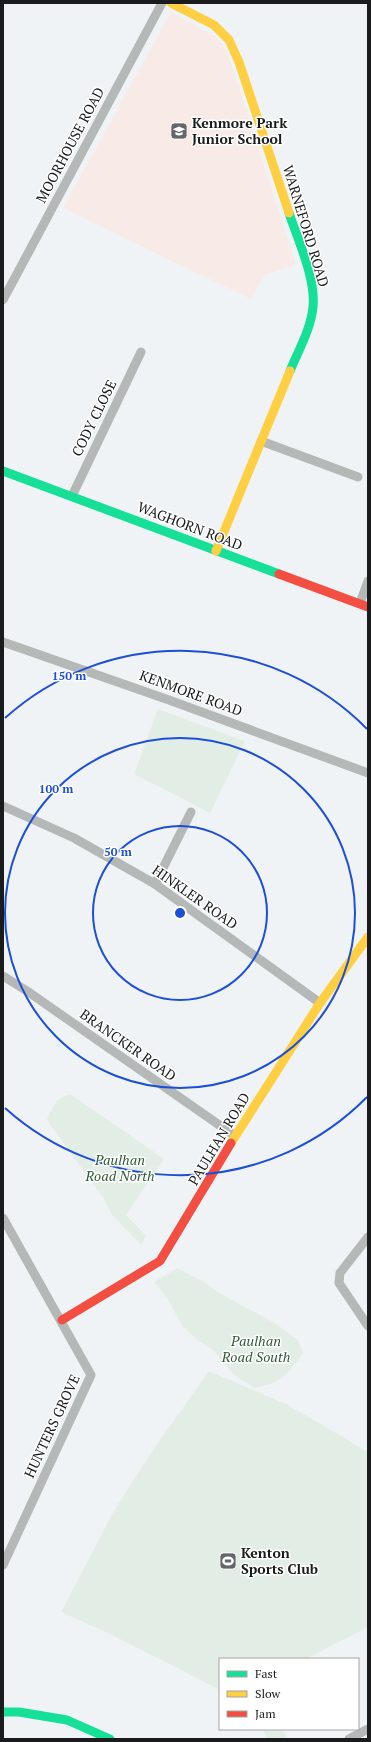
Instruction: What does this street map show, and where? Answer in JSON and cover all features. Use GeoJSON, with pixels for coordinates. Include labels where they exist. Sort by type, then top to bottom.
{"type":"FeatureCollection","features":[{"type":"Feature","properties":{"kind":"street","name":"MOORHOUSE ROAD"},"geometry":{"type":"LineString","coordinates":[[3,300],[162,3]]}},
{"type":"Feature","properties":{"kind":"street","name":"WARNEFORD ROAD"},"geometry":{"type":"LineString","coordinates":[[171,3],[214,26],[229,40],[239,62],[313,287],[313,308],[309,324],[216,551]]}},
{"type":"Feature","properties":{"kind":"street","name":"CODY CLOSE"},"geometry":{"type":"LineString","coordinates":[[72,496],[141,352]]}},
{"type":"Feature","properties":{"kind":"street"},"geometry":{"type":"LineString","coordinates":[[261,441],[358,477]]}},
{"type":"Feature","properties":{"kind":"street","name":"WAGHORN ROAD"},"geometry":{"type":"LineString","coordinates":[[3,471],[364,605]]}},
{"type":"Feature","properties":{"kind":"street"},"geometry":{"type":"LineString","coordinates":[[364,605],[368,581]]}},
{"type":"Feature","properties":{"kind":"street","name":"KENMORE ROAD"},"geometry":{"type":"LineString","coordinates":[[3,642],[147,692],[368,773]]}},
{"type":"Feature","properties":{"kind":"street","name":"HINKLER ROAD"},"geometry":{"type":"LineString","coordinates":[[3,806],[74,838],[155,884],[320,1003]]}},
{"type":"Feature","properties":{"kind":"street"},"geometry":{"type":"LineString","coordinates":[[155,884],[191,812]]}},
{"type":"Feature","properties":{"kind":"street","name":"PAULHAN ROAD"},"geometry":{"type":"LineString","coordinates":[[62,1320],[160,1261],[235,1136],[320,1003],[368,937]]}},
{"type":"Feature","properties":{"kind":"street","name":"BRANCKER ROAD"},"geometry":{"type":"LineString","coordinates":[[3,976],[27,991],[235,1136]]}},
{"type":"Feature","properties":{"kind":"street","name":"HUNTERS GROVE"},"geometry":{"type":"LineString","coordinates":[[3,1218],[62,1320],[91,1375],[3,1565]]}},
{"type":"Feature","properties":{"kind":"street"},"geometry":{"type":"LineString","coordinates":[[368,1236],[340,1273],[339,1283],[368,1326]]}},
{"type":"Feature","properties":{"kind":"street"},"geometry":{"type":"LineString","coordinates":[[3,1712],[19,1712],[67,1720],[110,1739]]}},
{"type":"Feature","properties":{"kind":"street"},"geometry":{"type":"LineString","coordinates":[[349,1739],[368,1729]]}},
{"type":"Feature","properties":{"kind":"shaded area","name":"Kenmore Park Junior School"},"geometry":{"type":"Polygon","coordinates":[[[171,12],[217,38],[228,54],[296,265],[264,275],[251,299],[63,208],[171,12]]]}},
{"type":"Feature","properties":{"kind":"green space"},"geometry":{"type":"Polygon","coordinates":[[[158,709],[245,741],[210,813],[134,774],[158,709]]]}},
{"type":"Feature","properties":{"kind":"green space","name":"Paulhan Road North"},"geometry":{"type":"Polygon","coordinates":[[[70,1094],[164,1159],[126,1215],[146,1236],[141,1245],[112,1215],[104,1199],[47,1120],[58,1101],[70,1094]]]}},
{"type":"Feature","properties":{"kind":"green space","name":"Paulhan Road South"},"geometry":{"type":"Polygon","coordinates":[[[177,1268],[275,1323],[298,1340],[303,1353],[292,1368],[278,1381],[254,1388],[233,1374],[213,1350],[198,1341],[183,1327],[167,1298],[154,1282],[177,1268]]]}},
{"type":"Feature","properties":{"kind":"green space","name":"Kenton Sports Club"},"geometry":{"type":"Polygon","coordinates":[[[209,1371],[288,1405],[368,1452],[368,1627],[308,1658],[219,1658],[219,1689],[112,1635],[61,1612],[115,1509],[157,1444],[209,1371]]]}},
{"type":"Feature","properties":{"kind":"green space"},"geometry":{"type":"Polygon","coordinates":[[[263,1730],[283,1730],[288,1739],[268,1739],[263,1730]]]}},
{"type":"Feature","properties":{"kind":"traffic: fast"},"geometry":{"type":"LineString","coordinates":[[289,213],[306,260],[312,284],[313,296],[313,307],[310,323],[290,371]]}},
{"type":"Feature","properties":{"kind":"traffic: fast"},"geometry":{"type":"LineString","coordinates":[[3,471],[279,574]]}},
{"type":"Feature","properties":{"kind":"traffic: fast"},"geometry":{"type":"LineString","coordinates":[[3,1712],[19,1712],[67,1720],[110,1739]]}},
{"type":"Feature","properties":{"kind":"traffic: slow"},"geometry":{"type":"LineString","coordinates":[[171,3],[214,25],[229,40],[239,62],[289,213]]}},
{"type":"Feature","properties":{"kind":"traffic: slow"},"geometry":{"type":"LineString","coordinates":[[216,551],[290,371]]}},
{"type":"Feature","properties":{"kind":"traffic: slow"},"geometry":{"type":"LineString","coordinates":[[231,1143],[320,1003],[368,937]]}},
{"type":"Feature","properties":{"kind":"traffic: jam"},"geometry":{"type":"LineString","coordinates":[[279,574],[368,607]]}},
{"type":"Feature","properties":{"kind":"traffic: jam"},"geometry":{"type":"LineString","coordinates":[[62,1320],[160,1261],[231,1143]]}},
{"type":"Feature","properties":{"kind":"place","name":"Kenmore Park Junior School"},"geometry":{"type":"Point","coordinates":[179,131]}},
{"type":"Feature","properties":{"kind":"place","name":"Kenton Sports Club"},"geometry":{"type":"Point","coordinates":[228,1561]}}]}
